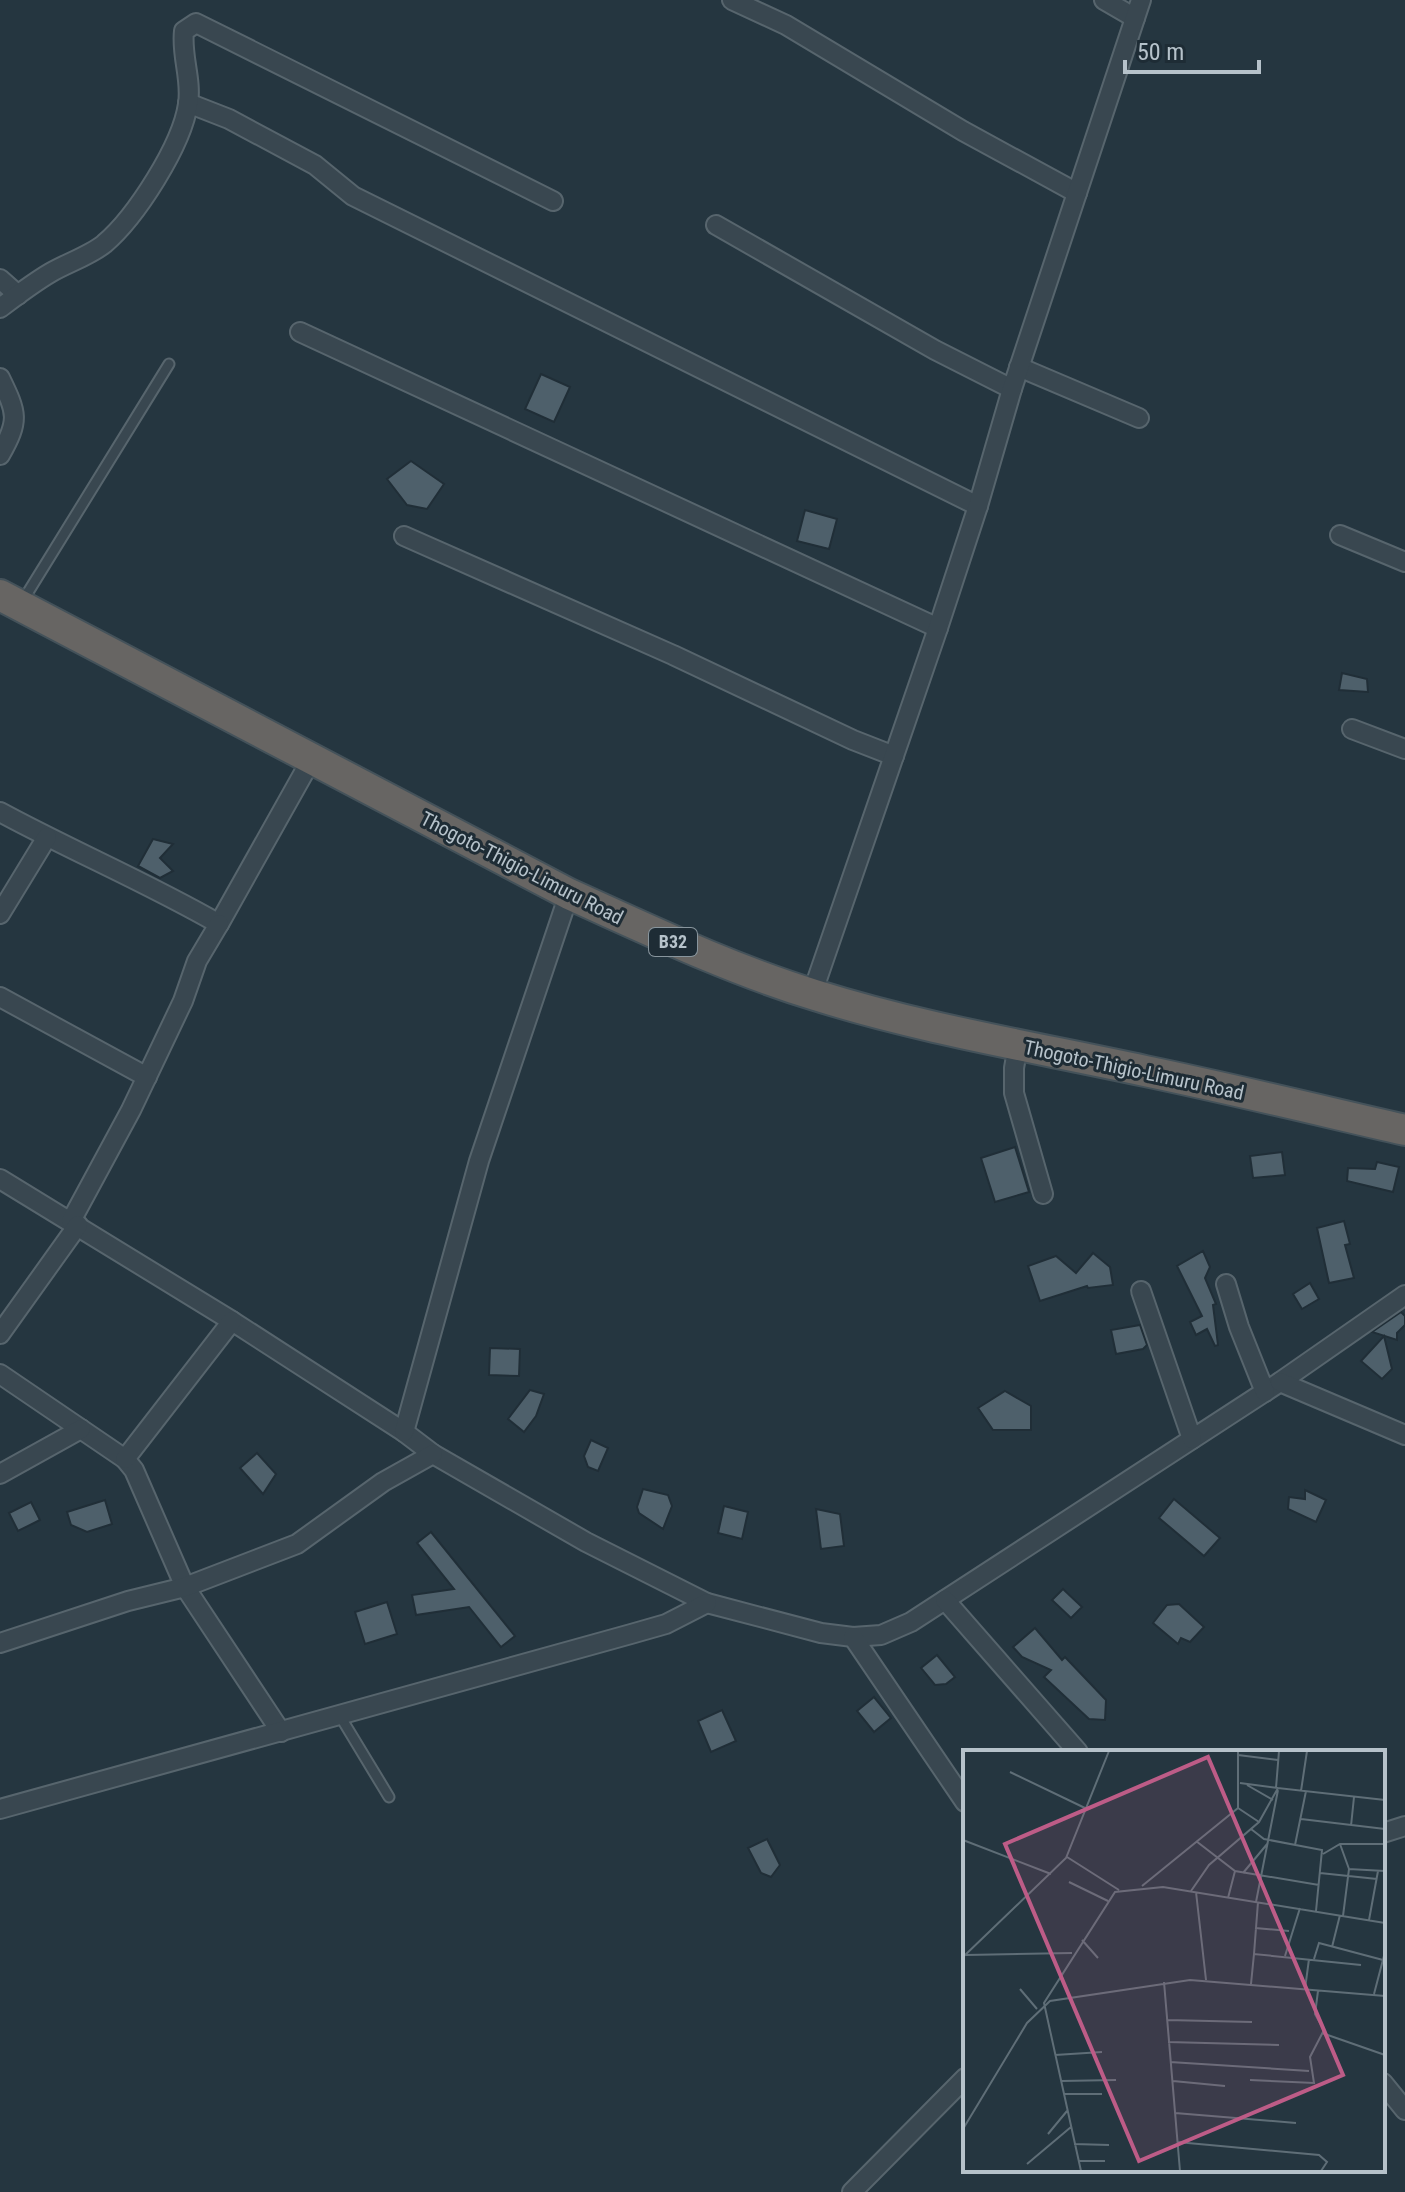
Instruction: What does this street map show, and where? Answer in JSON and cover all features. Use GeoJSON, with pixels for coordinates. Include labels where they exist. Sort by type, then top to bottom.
{"type":"FeatureCollection","features":[{"type":"Feature","properties":{"kind":"highway","name":"Thogoto-Thigio-Limuru Road"},"geometry":{"type":"LineString","coordinates":[[7,604],[569,894],[659,936],[812,994],[923,1026],[1149,1071],[1405,1130]]}},
{"type":"Feature","properties":{"kind":"street"},"geometry":{"type":"LineString","coordinates":[[732,0],[786,25],[963,131],[1077,193]]}},
{"type":"Feature","properties":{"kind":"street"},"geometry":{"type":"LineString","coordinates":[[812,994],[938,628],[1019,367],[1138,9],[1104,0]]}},
{"type":"Feature","properties":{"kind":"street"},"geometry":{"type":"LineString","coordinates":[[0,308],[47,275],[102,245],[129,218],[150,188],[188,103],[189,76],[184,31],[196,23],[553,201]]}},
{"type":"Feature","properties":{"kind":"street"},"geometry":{"type":"LineString","coordinates":[[188,103],[229,119],[315,165],[353,196],[978,506]]}},
{"type":"Feature","properties":{"kind":"street"},"geometry":{"type":"LineString","coordinates":[[716,225],[935,350],[1012,389]]}},
{"type":"Feature","properties":{"kind":"street"},"geometry":{"type":"LineString","coordinates":[[0,279],[18,295]]}},
{"type":"Feature","properties":{"kind":"street"},"geometry":{"type":"LineString","coordinates":[[300,332],[938,628]]}},
{"type":"Feature","properties":{"kind":"street"},"geometry":{"type":"LineString","coordinates":[[1019,367],[1139,418]]}},
{"type":"Feature","properties":{"kind":"street"},"geometry":{"type":"LineString","coordinates":[[0,378],[15,409],[14,424],[0,455]]}},
{"type":"Feature","properties":{"kind":"street"},"geometry":{"type":"LineString","coordinates":[[1340,535],[1405,562]]}},
{"type":"Feature","properties":{"kind":"street"},"geometry":{"type":"LineString","coordinates":[[404,536],[894,756]]}},
{"type":"Feature","properties":{"kind":"street"},"geometry":{"type":"LineString","coordinates":[[1352,729],[1405,749]]}},
{"type":"Feature","properties":{"kind":"street"},"geometry":{"type":"LineString","coordinates":[[0,1334],[74,1223],[183,1001],[197,961],[311,760]]}},
{"type":"Feature","properties":{"kind":"street"},"geometry":{"type":"LineString","coordinates":[[0,812],[219,924]]}},
{"type":"Feature","properties":{"kind":"street"},"geometry":{"type":"LineString","coordinates":[[0,914],[47,837]]}},
{"type":"Feature","properties":{"kind":"street"},"geometry":{"type":"LineString","coordinates":[[404,1432],[479,1161],[569,894]]}},
{"type":"Feature","properties":{"kind":"street"},"geometry":{"type":"LineString","coordinates":[[0,997],[147,1077]]}},
{"type":"Feature","properties":{"kind":"street"},"geometry":{"type":"LineString","coordinates":[[1018,1045],[1014,1093],[1043,1194]]}},
{"type":"Feature","properties":{"kind":"street"},"geometry":{"type":"LineString","coordinates":[[0,1179],[232,1321],[433,1454],[586,1542],[707,1603],[821,1633],[853,1637],[881,1635],[911,1622],[1272,1387],[1405,1295]]}},
{"type":"Feature","properties":{"kind":"street"},"geometry":{"type":"LineString","coordinates":[[1226,1284],[1239,1327],[1272,1387],[1405,1435]]}},
{"type":"Feature","properties":{"kind":"street"},"geometry":{"type":"LineString","coordinates":[[1141,1291],[1192,1439]]}},
{"type":"Feature","properties":{"kind":"street"},"geometry":{"type":"LineString","coordinates":[[125,1459],[232,1321]]}},
{"type":"Feature","properties":{"kind":"street"},"geometry":{"type":"LineString","coordinates":[[0,1374],[125,1459],[136,1475],[185,1587],[281,1732]]}},
{"type":"Feature","properties":{"kind":"street"},"geometry":{"type":"LineString","coordinates":[[0,1474],[81,1429]]}},
{"type":"Feature","properties":{"kind":"street"},"geometry":{"type":"LineString","coordinates":[[0,1643],[128,1601],[185,1587],[297,1544],[383,1482],[433,1454]]}},
{"type":"Feature","properties":{"kind":"street"},"geometry":{"type":"LineString","coordinates":[[945,1600],[1076,1750]]}},
{"type":"Feature","properties":{"kind":"street"},"geometry":{"type":"LineString","coordinates":[[0,1809],[666,1624],[707,1603]]}},
{"type":"Feature","properties":{"kind":"street"},"geometry":{"type":"LineString","coordinates":[[853,1637],[963,1799]]}},
{"type":"Feature","properties":{"kind":"street"},"geometry":{"type":"LineString","coordinates":[[1385,1832],[1405,1826]]}},
{"type":"Feature","properties":{"kind":"street"},"geometry":{"type":"LineString","coordinates":[[852,2192],[963,2080]]}},
{"type":"Feature","properties":{"kind":"street"},"geometry":{"type":"LineString","coordinates":[[1385,2085],[1405,2110]]}},
{"type":"Feature","properties":{"kind":"lane"},"geometry":{"type":"LineString","coordinates":[[7,604],[104,465],[169,364]]}},
{"type":"Feature","properties":{"kind":"lane"},"geometry":{"type":"LineString","coordinates":[[340,1716],[389,1797]]}},
{"type":"Feature","properties":{"kind":"building"},"geometry":{"type":"Polygon","coordinates":[[[541,374],[570,387],[554,422],[525,409],[541,374]]]}},
{"type":"Feature","properties":{"kind":"building"},"geometry":{"type":"Polygon","coordinates":[[[411,461],[444,484],[427,509],[407,505],[387,479],[411,461]]]}},
{"type":"Feature","properties":{"kind":"building"},"geometry":{"type":"Polygon","coordinates":[[[805,510],[837,519],[829,549],[797,541],[805,510]]]}},
{"type":"Feature","properties":{"kind":"building"},"geometry":{"type":"Polygon","coordinates":[[[1342,673],[1367,679],[1368,692],[1339,690],[1342,673]]]}},
{"type":"Feature","properties":{"kind":"building"},"geometry":{"type":"Polygon","coordinates":[[[153,839],[173,844],[160,858],[173,871],[160,878],[138,866],[153,839]]]}},
{"type":"Feature","properties":{"kind":"building"},"geometry":{"type":"Polygon","coordinates":[[[1015,1147],[1029,1192],[995,1202],[981,1158],[1015,1147]]]}},
{"type":"Feature","properties":{"kind":"building"},"geometry":{"type":"Polygon","coordinates":[[[1282,1152],[1285,1175],[1253,1178],[1250,1156],[1282,1152]]]}},
{"type":"Feature","properties":{"kind":"building"},"geometry":{"type":"Polygon","coordinates":[[[1377,1162],[1399,1167],[1393,1192],[1347,1181],[1348,1168],[1375,1169],[1377,1162]]]}},
{"type":"Feature","properties":{"kind":"building"},"geometry":{"type":"Polygon","coordinates":[[[1344,1221],[1350,1244],[1345,1245],[1354,1278],[1329,1283],[1317,1228],[1344,1221]]]}},
{"type":"Feature","properties":{"kind":"building"},"geometry":{"type":"Polygon","coordinates":[[[1203,1251],[1210,1267],[1205,1278],[1216,1304],[1213,1305],[1218,1345],[1215,1346],[1207,1329],[1196,1335],[1190,1322],[1202,1316],[1177,1266],[1203,1251]]]}},
{"type":"Feature","properties":{"kind":"building"},"geometry":{"type":"Polygon","coordinates":[[[1093,1253],[1110,1267],[1113,1285],[1087,1286],[1040,1301],[1028,1266],[1056,1256],[1076,1273],[1093,1253]]]}},
{"type":"Feature","properties":{"kind":"building"},"geometry":{"type":"Polygon","coordinates":[[[1310,1283],[1319,1299],[1302,1309],[1293,1294],[1310,1283]]]}},
{"type":"Feature","properties":{"kind":"building"},"geometry":{"type":"Polygon","coordinates":[[[1401,1312],[1405,1316],[1405,1325],[1397,1333],[1397,1340],[1372,1332],[1401,1312]]]}},
{"type":"Feature","properties":{"kind":"building"},"geometry":{"type":"Polygon","coordinates":[[[1140,1325],[1147,1345],[1143,1349],[1116,1354],[1111,1330],[1140,1325]]]}},
{"type":"Feature","properties":{"kind":"building"},"geometry":{"type":"Polygon","coordinates":[[[1384,1336],[1392,1369],[1382,1379],[1361,1361],[1384,1336]]]}},
{"type":"Feature","properties":{"kind":"building"},"geometry":{"type":"Polygon","coordinates":[[[490,1348],[520,1349],[519,1376],[489,1375],[490,1348]]]}},
{"type":"Feature","properties":{"kind":"building"},"geometry":{"type":"Polygon","coordinates":[[[530,1390],[544,1394],[536,1416],[524,1432],[508,1419],[530,1390]]]}},
{"type":"Feature","properties":{"kind":"building"},"geometry":{"type":"Polygon","coordinates":[[[1005,1391],[1031,1406],[1031,1430],[993,1430],[978,1408],[1005,1391]]]}},
{"type":"Feature","properties":{"kind":"building"},"geometry":{"type":"Polygon","coordinates":[[[591,1440],[608,1448],[598,1471],[588,1467],[584,1456],[591,1440]]]}},
{"type":"Feature","properties":{"kind":"building"},"geometry":{"type":"Polygon","coordinates":[[[257,1453],[276,1474],[263,1494],[240,1468],[257,1453]]]}},
{"type":"Feature","properties":{"kind":"building"},"geometry":{"type":"Polygon","coordinates":[[[643,1489],[668,1495],[672,1506],[663,1529],[639,1513],[637,1507],[643,1489]]]}},
{"type":"Feature","properties":{"kind":"building"},"geometry":{"type":"Polygon","coordinates":[[[1305,1490],[1326,1500],[1316,1522],[1288,1509],[1289,1497],[1305,1499],[1305,1490]]]}},
{"type":"Feature","properties":{"kind":"building"},"geometry":{"type":"Polygon","coordinates":[[[1174,1499],[1220,1538],[1204,1556],[1159,1518],[1174,1499]]]}},
{"type":"Feature","properties":{"kind":"building"},"geometry":{"type":"Polygon","coordinates":[[[105,1500],[112,1524],[87,1532],[71,1525],[67,1512],[105,1500]]]}},
{"type":"Feature","properties":{"kind":"building"},"geometry":{"type":"Polygon","coordinates":[[[31,1502],[40,1520],[18,1531],[9,1513],[31,1502]]]}},
{"type":"Feature","properties":{"kind":"building"},"geometry":{"type":"Polygon","coordinates":[[[724,1506],[748,1512],[742,1539],[718,1533],[724,1506]]]}},
{"type":"Feature","properties":{"kind":"building"},"geometry":{"type":"Polygon","coordinates":[[[816,1509],[840,1514],[844,1546],[821,1549],[816,1509]]]}},
{"type":"Feature","properties":{"kind":"building"},"geometry":{"type":"Polygon","coordinates":[[[431,1532],[515,1636],[501,1647],[469,1607],[416,1615],[412,1595],[454,1589],[417,1543],[431,1532]]]}},
{"type":"Feature","properties":{"kind":"building"},"geometry":{"type":"Polygon","coordinates":[[[1063,1589],[1082,1607],[1071,1618],[1052,1600],[1063,1589]]]}},
{"type":"Feature","properties":{"kind":"building"},"geometry":{"type":"Polygon","coordinates":[[[387,1602],[397,1634],[365,1644],[355,1612],[387,1602]]]}},
{"type":"Feature","properties":{"kind":"building"},"geometry":{"type":"Polygon","coordinates":[[[1179,1604],[1204,1627],[1190,1642],[1181,1638],[1178,1644],[1153,1623],[1167,1605],[1179,1604]]]}},
{"type":"Feature","properties":{"kind":"building"},"geometry":{"type":"Polygon","coordinates":[[[1035,1628],[1062,1660],[1065,1657],[1106,1700],[1105,1720],[1089,1719],[1044,1677],[1051,1670],[1022,1657],[1013,1647],[1035,1628]]]}},
{"type":"Feature","properties":{"kind":"building"},"geometry":{"type":"Polygon","coordinates":[[[937,1655],[955,1677],[946,1684],[935,1685],[921,1668],[937,1655]]]}},
{"type":"Feature","properties":{"kind":"building"},"geometry":{"type":"Polygon","coordinates":[[[874,1697],[891,1718],[874,1732],[857,1711],[874,1697]]]}},
{"type":"Feature","properties":{"kind":"building"},"geometry":{"type":"Polygon","coordinates":[[[722,1710],[736,1741],[711,1752],[698,1721],[722,1710]]]}},
{"type":"Feature","properties":{"kind":"building"},"geometry":{"type":"Polygon","coordinates":[[[767,1839],[780,1865],[771,1877],[761,1873],[748,1848],[767,1839]]]}}]}
